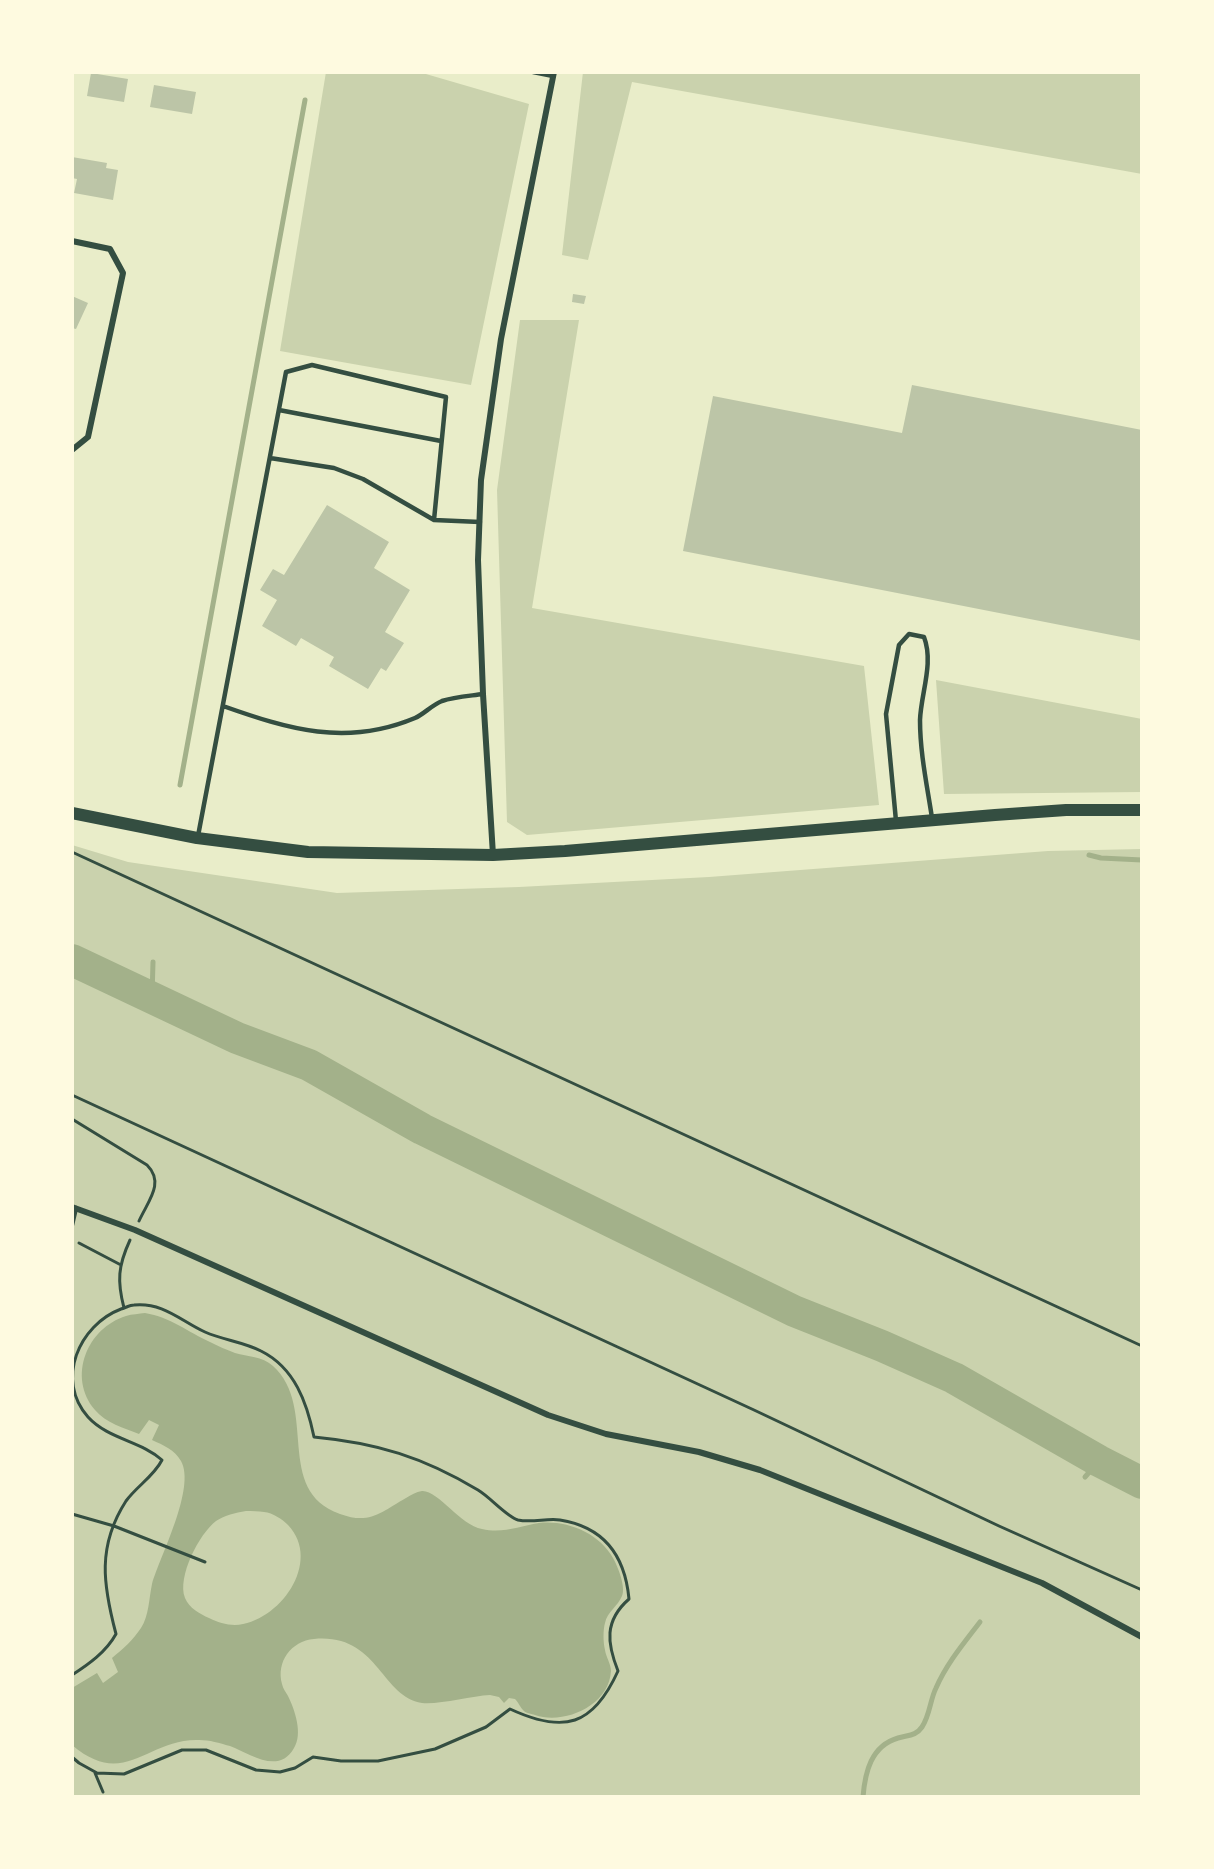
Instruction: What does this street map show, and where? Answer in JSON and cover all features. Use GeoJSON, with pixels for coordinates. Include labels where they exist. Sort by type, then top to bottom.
{"type":"FeatureCollection","features":[{"type":"Feature","properties":{"kind":"main road"},"geometry":{"type":"LineString","coordinates":[[72,813],[198,838],[308,852],[493,855],[1054,811],[1142,810]]}},
{"type":"Feature","properties":{"kind":"street"},"geometry":{"type":"LineString","coordinates":[[493,855],[483,694],[478,560],[481,480],[501,339],[553,74]]}},
{"type":"Feature","properties":{"kind":"street"},"geometry":{"type":"LineString","coordinates":[[72,241],[110,249],[123,273],[88,437],[72,450]]}},
{"type":"Feature","properties":{"kind":"street"},"geometry":{"type":"LineString","coordinates":[[74,1208],[135,1230],[548,1415],[606,1434],[699,1452],[760,1470],[1050,1588],[1142,1637]]}},
{"type":"Feature","properties":{"kind":"lane"},"geometry":{"type":"LineString","coordinates":[[533,72],[553,74]]}},
{"type":"Feature","properties":{"kind":"lane"},"geometry":{"type":"LineString","coordinates":[[198,838],[286,372],[312,365],[446,397],[434,520]]}},
{"type":"Feature","properties":{"kind":"lane"},"geometry":{"type":"LineString","coordinates":[[279,410],[441,441]]}},
{"type":"Feature","properties":{"kind":"lane"},"geometry":{"type":"LineString","coordinates":[[270,458],[334,468],[363,479],[434,520],[480,522]]}},
{"type":"Feature","properties":{"kind":"lane"},"geometry":{"type":"LineString","coordinates":[[896,823],[886,714],[899,645],[909,634],[924,637],[929,650],[920,717],[921,741],[933,821]]}},
{"type":"Feature","properties":{"kind":"lane"},"geometry":{"type":"LineString","coordinates":[[223,706],[272,723],[309,732],[368,732],[416,718],[440,701],[483,694]]}},
{"type":"Feature","properties":{"kind":"lane"},"geometry":{"type":"LineString","coordinates":[[72,1225],[74,1208]]}},
{"type":"Feature","properties":{"kind":"path"},"geometry":{"type":"LineString","coordinates":[[72,852],[1142,1346]]}},
{"type":"Feature","properties":{"kind":"path"},"geometry":{"type":"LineString","coordinates":[[72,1095],[733,1400],[1010,1531],[1142,1590]]}},
{"type":"Feature","properties":{"kind":"path"},"geometry":{"type":"LineString","coordinates":[[72,1119],[147,1165],[155,1173],[157,1184],[123,1255],[118,1275],[124,1308]]}},
{"type":"Feature","properties":{"kind":"path"},"geometry":{"type":"LineString","coordinates":[[79,1243],[121,1265]]}},
{"type":"Feature","properties":{"kind":"path"},"geometry":{"type":"LineString","coordinates":[[72,1675],[110,1645],[116,1634],[106,1598],[104,1564],[114,1526],[127,1500],[157,1470],[162,1460],[151,1450],[117,1436],[89,1418],[78,1404],[73,1371],[76,1353],[82,1340],[94,1326],[110,1314],[133,1305],[166,1309],[205,1332],[261,1350],[280,1363],[299,1389],[309,1413],[314,1437],[356,1441],[396,1451],[437,1467],[480,1491],[517,1520],[559,1520],[584,1527],[605,1540],[618,1558],[627,1582],[629,1599],[617,1610],[610,1629],[610,1650],[618,1671],[611,1688],[600,1703],[581,1719],[554,1724],[529,1718],[510,1709],[486,1727],[435,1749],[378,1761],[341,1761],[314,1757],[295,1768],[280,1772],[256,1770],[206,1750],[182,1750],[124,1774],[97,1773],[72,1757]]}},
{"type":"Feature","properties":{"kind":"path"},"geometry":{"type":"LineString","coordinates":[[72,1514],[114,1526],[205,1562]]}},
{"type":"Feature","properties":{"kind":"path"},"geometry":{"type":"LineString","coordinates":[[94,1772],[103,1792]]}},
{"type":"Feature","properties":{"kind":"shaded area"},"geometry":{"type":"Polygon","coordinates":[[[326,72],[419,72],[529,104],[471,385],[280,351],[326,72]]]}},
{"type":"Feature","properties":{"kind":"shaded area"},"geometry":{"type":"Polygon","coordinates":[[[583,72],[1142,72],[1142,174],[632,82],[588,260],[562,255],[583,72]]]}},
{"type":"Feature","properties":{"kind":"shaded area"},"geometry":{"type":"Polygon","coordinates":[[[520,320],[579,320],[532,608],[864,666],[879,805],[527,835],[507,822],[497,490],[520,320]]]}},
{"type":"Feature","properties":{"kind":"shaded area"},"geometry":{"type":"Polygon","coordinates":[[[936,680],[1142,719],[1142,792],[944,794],[936,680]]]}},
{"type":"Feature","properties":{"kind":"shaded area"},"geometry":{"type":"Polygon","coordinates":[[[72,845],[128,862],[337,893],[519,887],[709,877],[1048,851],[1142,849],[1142,1797],[72,1797],[72,845]]]}},
{"type":"Feature","properties":{"kind":"shaded area"},"geometry":{"type":"Polygon","coordinates":[[[145,1313],[171,1321],[222,1348],[260,1359],[273,1366],[286,1383],[293,1403],[301,1468],[308,1487],[320,1502],[340,1514],[359,1518],[375,1515],[422,1491],[435,1496],[466,1521],[482,1529],[497,1531],[550,1523],[571,1526],[591,1535],[607,1549],[615,1562],[623,1588],[622,1596],[606,1619],[604,1626],[604,1647],[611,1671],[602,1694],[583,1710],[559,1717],[529,1713],[524,1711],[515,1699],[509,1698],[504,1703],[499,1697],[490,1695],[422,1703],[408,1698],[397,1690],[377,1666],[352,1646],[335,1640],[314,1639],[292,1648],[281,1668],[282,1686],[293,1708],[298,1736],[288,1756],[280,1760],[264,1760],[230,1746],[199,1740],[181,1741],[122,1763],[107,1763],[91,1758],[72,1745],[72,1688],[97,1673],[103,1683],[118,1672],[112,1658],[124,1648],[144,1623],[152,1584],[181,1504],[184,1488],[181,1461],[168,1448],[152,1440],[159,1425],[149,1420],[139,1434],[110,1422],[95,1410],[87,1397],[83,1383],[82,1369],[85,1355],[101,1331],[112,1322],[126,1316],[145,1313]],[[248,1511],[223,1517],[209,1527],[191,1556],[184,1579],[183,1589],[189,1605],[202,1615],[225,1624],[251,1622],[267,1614],[291,1588],[298,1572],[301,1556],[298,1540],[288,1525],[271,1514],[248,1511]]]}},
{"type":"Feature","properties":{"kind":"building"},"geometry":{"type":"Polygon","coordinates":[[[91,73],[128,79],[124,102],[87,96],[91,73]]]}},
{"type":"Feature","properties":{"kind":"building"},"geometry":{"type":"Polygon","coordinates":[[[154,85],[196,92],[192,114],[150,107],[154,85]]]}},
{"type":"Feature","properties":{"kind":"building"},"geometry":{"type":"Polygon","coordinates":[[[72,157],[107,163],[106,168],[118,170],[113,200],[74,193],[77,179],[72,178],[72,157]]]}},
{"type":"Feature","properties":{"kind":"building"},"geometry":{"type":"Polygon","coordinates":[[[573,294],[586,296],[584,304],[572,302],[573,294]]]}},
{"type":"Feature","properties":{"kind":"building"},"geometry":{"type":"Polygon","coordinates":[[[72,296],[88,303],[76,329],[72,328],[72,296]]]}},
{"type":"Feature","properties":{"kind":"building"},"geometry":{"type":"Polygon","coordinates":[[[912,385],[1142,430],[1142,641],[683,551],[713,396],[902,433],[912,385]]]}},
{"type":"Feature","properties":{"kind":"building"},"geometry":{"type":"Polygon","coordinates":[[[327,505],[389,542],[374,568],[410,590],[385,632],[404,643],[386,671],[381,668],[368,689],[329,666],[334,657],[301,638],[296,646],[262,626],[277,600],[260,590],[273,569],[284,575],[327,505]]]}},
{"type":"Feature","properties":{"kind":"waterway"},"geometry":{"type":"LineString","coordinates":[[180,785],[305,100]]}},
{"type":"Feature","properties":{"kind":"waterway"},"geometry":{"type":"LineString","coordinates":[[1089,855],[1101,858],[1142,860]]}},
{"type":"Feature","properties":{"kind":"waterway"},"geometry":{"type":"LineString","coordinates":[[72,960],[237,1038],[309,1065],[422,1129],[794,1311],[954,1378],[1142,1483]]}},
{"type":"Feature","properties":{"kind":"waterway"},"geometry":{"type":"LineString","coordinates":[[152,997],[153,962]]}},
{"type":"Feature","properties":{"kind":"waterway"},"geometry":{"type":"LineString","coordinates":[[1085,1477],[1099,1461]]}},
{"type":"Feature","properties":{"kind":"waterway"},"geometry":{"type":"LineString","coordinates":[[863,1797],[871,1761],[881,1747],[920,1730],[927,1718],[940,1679],[980,1622]]}}]}
